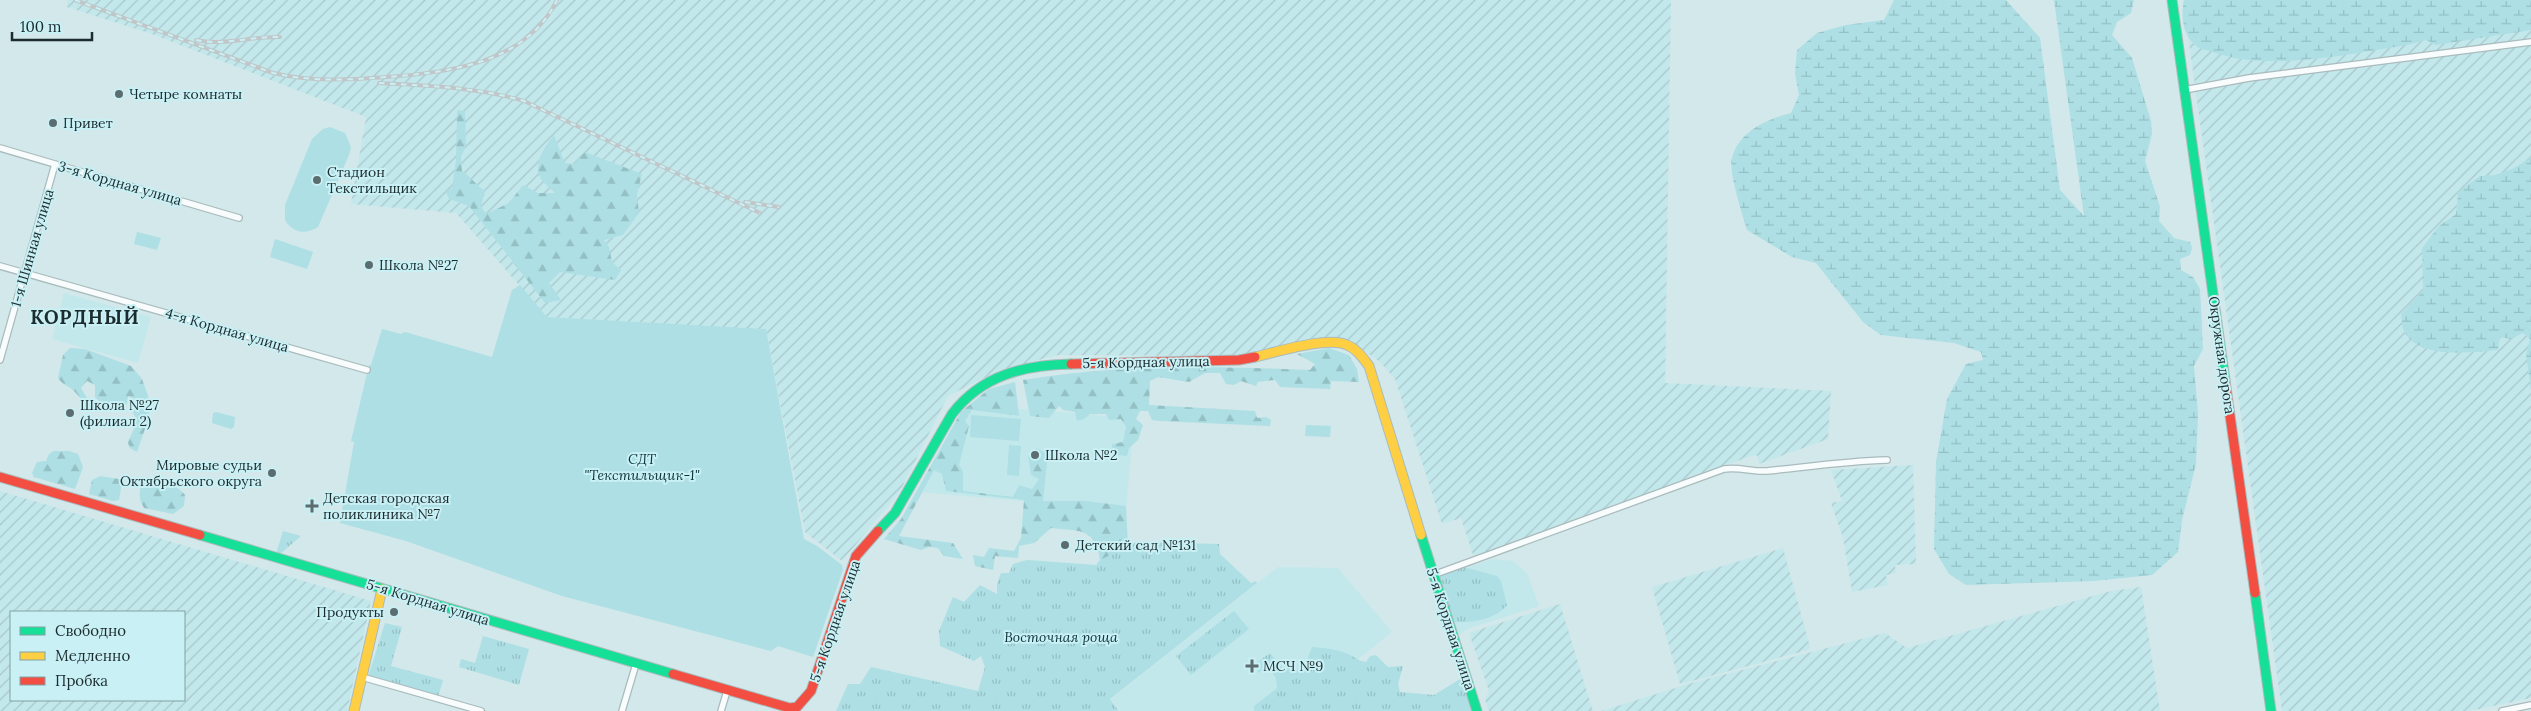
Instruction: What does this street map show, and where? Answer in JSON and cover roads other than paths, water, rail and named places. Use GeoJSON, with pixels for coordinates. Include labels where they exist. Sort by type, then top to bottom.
{"type":"FeatureCollection","features":[{"type":"Feature","properties":{"kind":"main road","name":"Окружная дорога"},"geometry":{"type":"LineString","coordinates":[[2172,0],[2271,711]]}},
{"type":"Feature","properties":{"kind":"main road","name":"5-я Кордная улица"},"geometry":{"type":"LineString","coordinates":[[0,477],[782,707],[797,707],[804,702],[811,691],[856,556],[895,513],[952,414],[962,401],[984,385],[1015,370],[1038,365],[1217,361],[1258,357],[1328,342],[1346,344],[1358,352],[1369,366],[1477,711]]}},
{"type":"Feature","properties":{"kind":"main road"},"geometry":{"type":"LineString","coordinates":[[354,711],[382,589]]}},
{"type":"Feature","properties":{"kind":"street"},"geometry":{"type":"LineString","coordinates":[[2184,90],[2249,78],[2531,42]]}},
{"type":"Feature","properties":{"kind":"street","name":"3-я Кордная улица"},"geometry":{"type":"LineString","coordinates":[[0,148],[239,218]]}},
{"type":"Feature","properties":{"kind":"street","name":"1-я Шинная улица"},"geometry":{"type":"LineString","coordinates":[[0,360],[55,164]]}},
{"type":"Feature","properties":{"kind":"street","name":"4-я Кордная улица"},"geometry":{"type":"LineString","coordinates":[[0,266],[366,370]]}},
{"type":"Feature","properties":{"kind":"street"},"geometry":{"type":"LineString","coordinates":[[1433,575],[1724,469],[1744,467],[1765,471],[1843,461],[1887,460]]}},
{"type":"Feature","properties":{"kind":"street"},"geometry":{"type":"LineString","coordinates":[[622,711],[636,664]]}},
{"type":"Feature","properties":{"kind":"street"},"geometry":{"type":"LineString","coordinates":[[362,677],[481,711]]}},
{"type":"Feature","properties":{"kind":"street"},"geometry":{"type":"LineString","coordinates":[[721,711],[727,691]]}},
{"type":"Feature","properties":{"kind":"street"},"geometry":{"type":"LineString","coordinates":[[2502,711],[2531,705]]}},
{"type":"Feature","properties":{"kind":"railway"},"geometry":{"type":"LineString","coordinates":[[75,0],[273,73],[330,80],[411,75],[435,72],[484,61],[506,51],[526,38],[543,21],[557,0]]}},
{"type":"Feature","properties":{"kind":"railway"},"geometry":{"type":"LineString","coordinates":[[196,40],[217,42],[280,37]]}},
{"type":"Feature","properties":{"kind":"railway"},"geometry":{"type":"LineString","coordinates":[[379,83],[470,90],[524,101],[760,213]]}},
{"type":"Feature","properties":{"kind":"railway"},"geometry":{"type":"LineString","coordinates":[[745,202],[779,207]]}},
{"type":"Feature","properties":{"kind":"place","name":"Четыре комнаты"},"geometry":{"type":"Point","coordinates":[119,94]}},
{"type":"Feature","properties":{"kind":"place","name":"Привет"},"geometry":{"type":"Point","coordinates":[53,123]}},
{"type":"Feature","properties":{"kind":"place","name":"Стадион Текстильщик"},"geometry":{"type":"Point","coordinates":[317,180]}},
{"type":"Feature","properties":{"kind":"place","name":"Школа №27"},"geometry":{"type":"Point","coordinates":[369,265]}},
{"type":"Feature","properties":{"kind":"place","name":"Школа №27 (филиал 2)"},"geometry":{"type":"Point","coordinates":[70,413]}},
{"type":"Feature","properties":{"kind":"place","name":"Школа №2"},"geometry":{"type":"Point","coordinates":[1035,455]}},
{"type":"Feature","properties":{"kind":"place","name":"Мировые судьи Октябрьского округа"},"geometry":{"type":"Point","coordinates":[272,473]}},
{"type":"Feature","properties":{"kind":"place","name":"Детская городская поликлиника №7"},"geometry":{"type":"Point","coordinates":[312,506]}},
{"type":"Feature","properties":{"kind":"place","name":"Детский сад №131"},"geometry":{"type":"Point","coordinates":[1065,545]}},
{"type":"Feature","properties":{"kind":"place","name":"Продукты"},"geometry":{"type":"Point","coordinates":[394,612]}},
{"type":"Feature","properties":{"kind":"place","name":"МСЧ №9"},"geometry":{"type":"Point","coordinates":[1252,666]}},
{"type":"Feature","properties":{"kind":"district","name":"КОРДНЫЙ"},"geometry":{"type":"Point","coordinates":[85,317]}},
{"type":"Feature","properties":{"kind":"park label","name":"СДТ \"Текстильщик-1\""},"geometry":{"type":"Point","coordinates":[642,468]}},
{"type":"Feature","properties":{"kind":"park label","name":"Восточная роща"},"geometry":{"type":"Point","coordinates":[1061,637]}}]}
